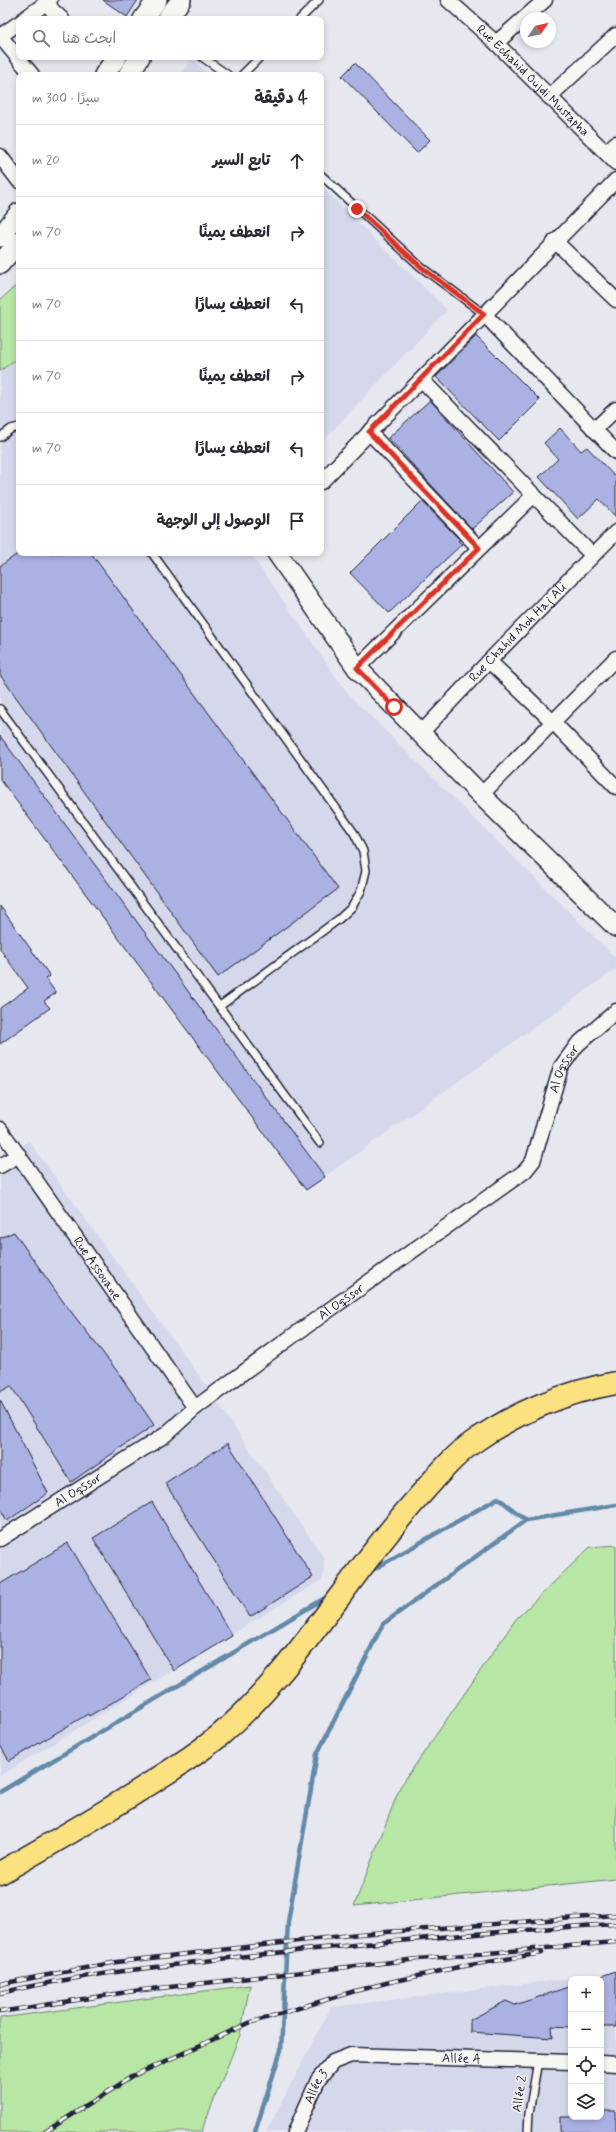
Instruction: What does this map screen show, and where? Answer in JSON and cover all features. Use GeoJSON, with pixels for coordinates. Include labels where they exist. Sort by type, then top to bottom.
{"type":"FeatureCollection","features":[{"type":"Feature","properties":{"kind":"main road"},"geometry":{"type":"LineString","coordinates":[[0,1874],[178,1766],[218,1736],[272,1684],[388,1531],[452,1459],[472,1443],[498,1426],[545,1403],[596,1387],[616,1383]]}},
{"type":"Feature","properties":{"kind":"street"},"geometry":{"type":"LineString","coordinates":[[145,16],[157,0]]}},
{"type":"Feature","properties":{"kind":"street"},"geometry":{"type":"LineString","coordinates":[[169,16],[181,0]]}},
{"type":"Feature","properties":{"kind":"street","name":"Rue Echahid Oujdi Mustapha"},"geometry":{"type":"LineString","coordinates":[[448,0],[496,43],[549,97],[611,147],[616,163]]}},
{"type":"Feature","properties":{"kind":"street"},"geometry":{"type":"LineString","coordinates":[[496,43],[545,0]]}},
{"type":"Feature","properties":{"kind":"street"},"geometry":{"type":"LineString","coordinates":[[28,16],[48,1],[60,16]]}},
{"type":"Feature","properties":{"kind":"street"},"geometry":{"type":"LineString","coordinates":[[16,25],[0,36],[16,56]]}},
{"type":"Feature","properties":{"kind":"street"},"geometry":{"type":"LineString","coordinates":[[549,97],[616,35]]}},
{"type":"Feature","properties":{"kind":"street"},"geometry":{"type":"LineString","coordinates":[[20,60],[30,72]]}},
{"type":"Feature","properties":{"kind":"street"},"geometry":{"type":"LineString","coordinates":[[106,72],[115,60]]}},
{"type":"Feature","properties":{"kind":"street"},"geometry":{"type":"LineString","coordinates":[[130,72],[138,60]]}},
{"type":"Feature","properties":{"kind":"street"},"geometry":{"type":"LineString","coordinates":[[0,156],[16,176]]}},
{"type":"Feature","properties":{"kind":"street"},"geometry":{"type":"LineString","coordinates":[[324,479],[616,180]]}},
{"type":"Feature","properties":{"kind":"street"},"geometry":{"type":"LineString","coordinates":[[0,237],[16,217]]}},
{"type":"Feature","properties":{"kind":"street"},"geometry":{"type":"LineString","coordinates":[[555,241],[616,300]]}},
{"type":"Feature","properties":{"kind":"street"},"geometry":{"type":"LineString","coordinates":[[0,264],[16,245]]}},
{"type":"Feature","properties":{"kind":"street"},"geometry":{"type":"LineString","coordinates":[[484,314],[616,452]]}},
{"type":"Feature","properties":{"kind":"street"},"geometry":{"type":"LineString","coordinates":[[422,380],[592,555]]}},
{"type":"Feature","properties":{"kind":"street"},"geometry":{"type":"LineString","coordinates":[[594,430],[616,409]]}},
{"type":"Feature","properties":{"kind":"street"},"geometry":{"type":"LineString","coordinates":[[369,432],[479,548]]}},
{"type":"Feature","properties":{"kind":"street"},"geometry":{"type":"LineString","coordinates":[[357,668],[534,495]]}},
{"type":"Feature","properties":{"kind":"street","name":"Rue Chahid Moh Haj Ali"},"geometry":{"type":"LineString","coordinates":[[420,734],[489,661],[616,532]]}},
{"type":"Feature","properties":{"kind":"street"},"geometry":{"type":"LineString","coordinates":[[279,556],[357,668],[420,734],[616,927]]}},
{"type":"Feature","properties":{"kind":"street"},"geometry":{"type":"LineString","coordinates":[[481,795],[616,658]]}},
{"type":"Feature","properties":{"kind":"street"},"geometry":{"type":"LineString","coordinates":[[489,661],[614,782]]}},
{"type":"Feature","properties":{"kind":"street","name":"Al Oqssor"},"geometry":{"type":"LineString","coordinates":[[0,1539],[165,1435],[195,1408],[294,1335],[530,1167],[561,1067],[577,1045],[616,1011]]}},
{"type":"Feature","properties":{"kind":"street","name":"Rue Assouane"},"geometry":{"type":"LineString","coordinates":[[0,1129],[195,1408]]}},
{"type":"Feature","properties":{"kind":"street"},"geometry":{"type":"LineString","coordinates":[[0,1166],[19,1155]]}},
{"type":"Feature","properties":{"kind":"street","name":"Allée A"},"geometry":{"type":"LineString","coordinates":[[351,2055],[568,2062]]}},
{"type":"Feature","properties":{"kind":"street","name":"Allée 3"},"geometry":{"type":"LineString","coordinates":[[295,2132],[318,2080],[333,2062],[351,2055]]}},
{"type":"Feature","properties":{"kind":"street"},"geometry":{"type":"LineString","coordinates":[[604,2063],[616,2064]]}},
{"type":"Feature","properties":{"kind":"lane"},"geometry":{"type":"LineString","coordinates":[[303,16],[319,0]]}},
{"type":"Feature","properties":{"kind":"lane"},"geometry":{"type":"LineString","coordinates":[[206,60],[224,72]]}},
{"type":"Feature","properties":{"kind":"lane"},"geometry":{"type":"LineString","coordinates":[[245,72],[257,60]]}},
{"type":"Feature","properties":{"kind":"lane"},"geometry":{"type":"LineString","coordinates":[[324,178],[421,267],[484,314]]}},
{"type":"Feature","properties":{"kind":"lane"},"geometry":{"type":"LineString","coordinates":[[0,437],[11,429],[16,428]]}},
{"type":"Feature","properties":{"kind":"lane"},"geometry":{"type":"LineString","coordinates":[[154,556],[354,833],[363,851],[365,861],[366,871],[361,891],[352,907],[346,914],[220,1006]]}},
{"type":"Feature","properties":{"kind":"lane"},"geometry":{"type":"LineString","coordinates":[[0,709],[320,1143]]}},
{"type":"Feature","properties":{"kind":"lane","name":"Allée 2"},"geometry":{"type":"LineString","coordinates":[[528,2132],[529,2113],[538,2061]]}},
{"type":"Feature","properties":{"kind":"shaded area"},"geometry":{"type":"Polygon","coordinates":[[[191,60],[194,60],[206,72],[182,72],[191,60]]]}},
{"type":"Feature","properties":{"kind":"shaded area"},"geometry":{"type":"Polygon","coordinates":[[[324,189],[447,310],[324,440],[324,189]]]}},
{"type":"Feature","properties":{"kind":"shaded area"},"geometry":{"type":"Polygon","coordinates":[[[16,359],[16,556],[252,556],[349,695],[616,958],[616,969],[306,1190],[0,779],[0,371],[16,359]]]}},
{"type":"Feature","properties":{"kind":"shaded area"},"geometry":{"type":"Polygon","coordinates":[[[29,1141],[198,1374],[324,1558],[323,1579],[0,1776],[0,1160],[29,1141]]]}},
{"type":"Feature","properties":{"kind":"shaded area"},"geometry":{"type":"Polygon","coordinates":[[[616,1973],[616,2132],[266,2132],[331,2007],[568,1979],[568,2120],[604,2120],[604,1976],[591,1976],[616,1973]]]}},
{"type":"Feature","properties":{"kind":"green space"},"geometry":{"type":"Polygon","coordinates":[[[16,286],[16,359],[0,371],[0,300],[16,286]]]}},
{"type":"Feature","properties":{"kind":"green space"},"geometry":{"type":"Polygon","coordinates":[[[616,1545],[616,1879],[354,1906],[400,1787],[516,1619],[590,1547],[616,1545]]]}},
{"type":"Feature","properties":{"kind":"green space"},"geometry":{"type":"Polygon","coordinates":[[[250,1985],[240,2035],[201,2132],[0,2132],[0,2018],[250,1985]]]}},
{"type":"Feature","properties":{"kind":"building"},"geometry":{"type":"Polygon","coordinates":[[[103,0],[138,0],[128,16],[103,0]]]}},
{"type":"Feature","properties":{"kind":"building"},"geometry":{"type":"Polygon","coordinates":[[[355,63],[430,140],[417,153],[342,76],[355,63]]]}},
{"type":"Feature","properties":{"kind":"building"},"geometry":{"type":"Polygon","coordinates":[[[476,336],[540,400],[499,441],[436,377],[476,336]]]}},
{"type":"Feature","properties":{"kind":"building"},"geometry":{"type":"Polygon","coordinates":[[[430,400],[513,492],[472,529],[388,438],[430,400]]]}},
{"type":"Feature","properties":{"kind":"building"},"geometry":{"type":"Polygon","coordinates":[[[560,428],[581,451],[587,447],[616,478],[616,517],[599,499],[578,519],[539,477],[558,459],[544,443],[560,428]]]}},
{"type":"Feature","properties":{"kind":"building"},"geometry":{"type":"Polygon","coordinates":[[[422,501],[460,540],[458,541],[462,544],[389,613],[350,573],[422,501]]]}},
{"type":"Feature","properties":{"kind":"building"},"geometry":{"type":"Polygon","coordinates":[[[16,555],[93,556],[338,889],[218,977],[0,675],[0,566],[16,555]]]}},
{"type":"Feature","properties":{"kind":"building"},"geometry":{"type":"Polygon","coordinates":[[[0,736],[325,1177],[306,1190],[0,779],[0,736]]]}},
{"type":"Feature","properties":{"kind":"building"},"geometry":{"type":"Polygon","coordinates":[[[0,906],[50,976],[46,979],[56,993],[44,1001],[50,1008],[0,1044],[0,1008],[28,988],[0,949],[0,906]]]}},
{"type":"Feature","properties":{"kind":"building"},"geometry":{"type":"Polygon","coordinates":[[[14,1232],[62,1300],[117,1371],[154,1425],[71,1482],[11,1386],[0,1392],[0,1238],[14,1232]]]}},
{"type":"Feature","properties":{"kind":"building"},"geometry":{"type":"Polygon","coordinates":[[[0,1400],[48,1493],[7,1521],[0,1508],[0,1400]]]}},
{"type":"Feature","properties":{"kind":"building"},"geometry":{"type":"Polygon","coordinates":[[[228,1443],[313,1577],[250,1617],[165,1483],[228,1443]]]}},
{"type":"Feature","properties":{"kind":"building"},"geometry":{"type":"Polygon","coordinates":[[[152,1502],[232,1636],[174,1671],[93,1538],[152,1502]]]}},
{"type":"Feature","properties":{"kind":"building"},"geometry":{"type":"Polygon","coordinates":[[[68,1543],[151,1680],[89,1716],[88,1714],[9,1761],[0,1745],[0,1584],[68,1543]]]}},
{"type":"Feature","properties":{"kind":"building"},"geometry":{"type":"Polygon","coordinates":[[[616,1971],[616,2027],[604,2027],[604,1976],[601,1976],[616,1971]]]}},
{"type":"Feature","properties":{"kind":"building"},"geometry":{"type":"Polygon","coordinates":[[[568,1987],[568,2027],[552,2026],[553,2038],[470,2032],[470,2020],[506,2001],[515,2005],[568,1987]]]}},
{"type":"Feature","properties":{"kind":"building"},"geometry":{"type":"Polygon","coordinates":[[[604,2111],[616,2111],[616,2132],[560,2132],[560,2117],[568,2117],[568,2120],[604,2120],[604,2111]]]}},
{"type":"Feature","properties":{"kind":"waterway"},"geometry":{"type":"LineString","coordinates":[[369,1572],[498,1498],[526,1520],[616,1505]]}},
{"type":"Feature","properties":{"kind":"waterway"},"geometry":{"type":"LineString","coordinates":[[255,2132],[281,2050],[288,1922],[317,1754],[383,1624],[526,1520]]}},
{"type":"Feature","properties":{"kind":"waterway"},"geometry":{"type":"LineString","coordinates":[[0,1792],[330,1595]]}},
{"type":"Feature","properties":{"kind":"railway"},"geometry":{"type":"LineString","coordinates":[[0,1984],[117,1962],[359,1934],[616,1915]]}},
{"type":"Feature","properties":{"kind":"railway"},"geometry":{"type":"LineString","coordinates":[[0,1993],[30,1986],[92,1976],[247,1956],[339,1946],[523,1930],[616,1924]]}},
{"type":"Feature","properties":{"kind":"railway"},"geometry":{"type":"LineString","coordinates":[[0,2012],[134,1991],[418,1959],[616,1942]]}},
{"type":"Feature","properties":{"kind":"railway"},"geometry":{"type":"LineString","coordinates":[[45,2132],[133,2076],[249,2023],[390,1982],[459,1967],[542,1953]]}},
{"type":"Feature","properties":{"kind":"route"},"geometry":{"type":"LineString","coordinates":[[357,209],[421,267],[484,314],[422,380],[369,432],[479,548],[357,668],[394,707]]}}]}
